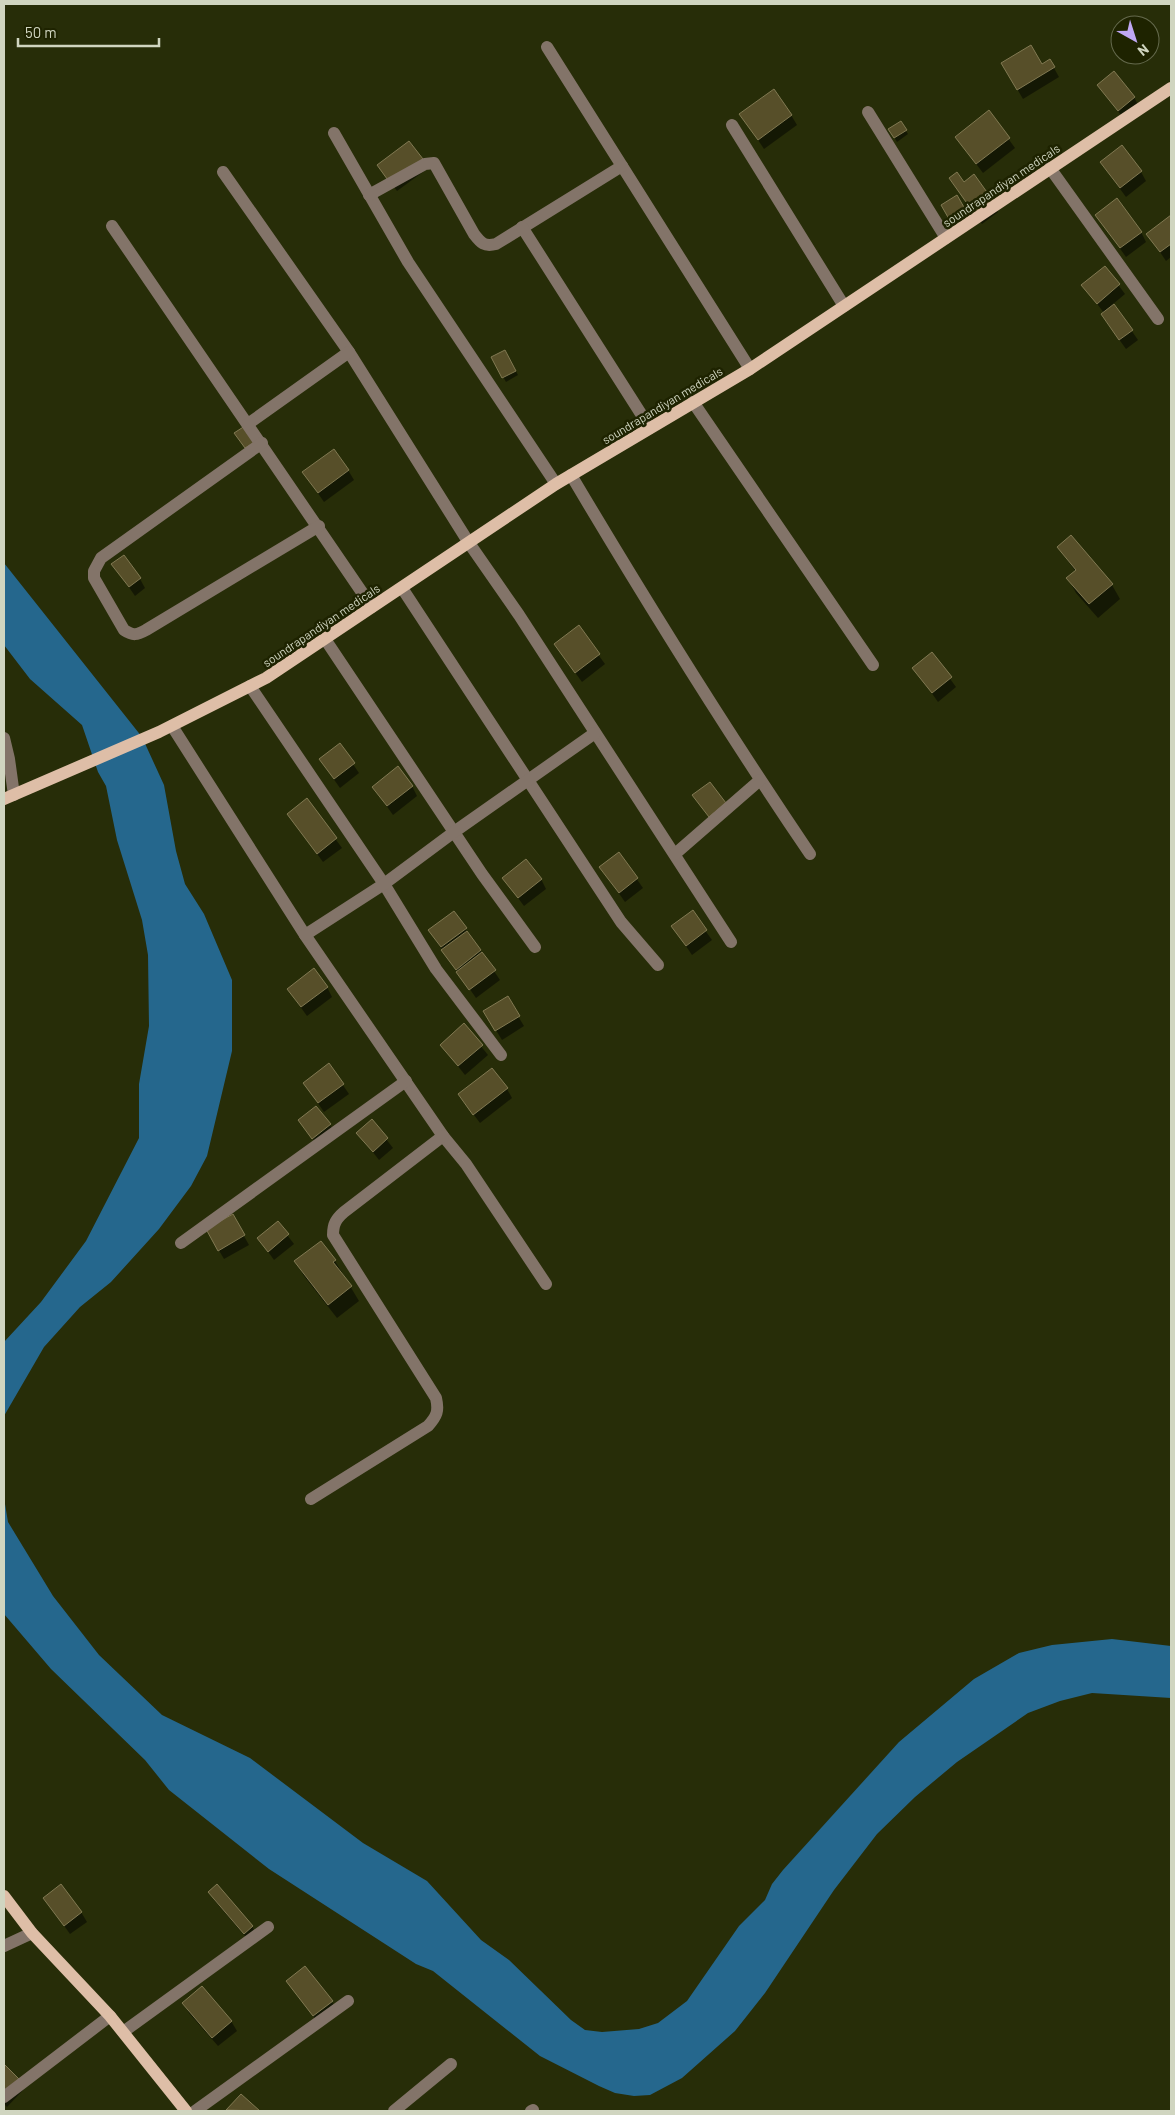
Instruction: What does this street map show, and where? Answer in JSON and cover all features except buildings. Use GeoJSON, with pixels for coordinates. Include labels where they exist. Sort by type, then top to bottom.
{"type":"FeatureCollection","features":[{"type":"Feature","properties":{"kind":"main road","name":"soundrapandiyan medicals"},"geometry":{"type":"LineString","coordinates":[[9,797],[172,726],[266,678],[571,474],[750,369],[1171,88]]}},
{"type":"Feature","properties":{"kind":"main road"},"geometry":{"type":"LineString","coordinates":[[4,1896],[32,1933],[110,2016],[186,2111]]}},
{"type":"Feature","properties":{"kind":"street"},"geometry":{"type":"LineString","coordinates":[[547,47],[750,369]]}},
{"type":"Feature","properties":{"kind":"street"},"geometry":{"type":"LineString","coordinates":[[868,112],[946,238]]}},
{"type":"Feature","properties":{"kind":"street"},"geometry":{"type":"LineString","coordinates":[[732,125],[844,306]]}},
{"type":"Feature","properties":{"kind":"street"},"geometry":{"type":"LineString","coordinates":[[334,133],[408,262],[556,484]]}},
{"type":"Feature","properties":{"kind":"street"},"geometry":{"type":"LineString","coordinates":[[369,195],[425,164],[434,163],[481,243],[488,246],[496,244],[622,166]]}},
{"type":"Feature","properties":{"kind":"street"},"geometry":{"type":"LineString","coordinates":[[1050,168],[1158,319]]}},
{"type":"Feature","properties":{"kind":"street"},"geometry":{"type":"LineString","coordinates":[[223,172],[349,352],[469,542],[675,854],[730,942]]}},
{"type":"Feature","properties":{"kind":"street"},"geometry":{"type":"LineString","coordinates":[[112,226],[319,526],[372,607]]}},
{"type":"Feature","properties":{"kind":"street"},"geometry":{"type":"LineString","coordinates":[[522,227],[650,428]]}},
{"type":"Feature","properties":{"kind":"street"},"geometry":{"type":"LineString","coordinates":[[248,424],[349,352]]}},
{"type":"Feature","properties":{"kind":"street"},"geometry":{"type":"LineString","coordinates":[[694,402],[873,665]]}},
{"type":"Feature","properties":{"kind":"street"},"geometry":{"type":"LineString","coordinates":[[262,443],[101,558],[94,571],[94,578],[124,630],[131,634],[138,634],[146,630],[319,526]]}},
{"type":"Feature","properties":{"kind":"street"},"geometry":{"type":"LineString","coordinates":[[571,474],[631,576],[760,780],[810,854]]}},
{"type":"Feature","properties":{"kind":"street"},"geometry":{"type":"LineString","coordinates":[[402,588],[621,922],[658,965]]}},
{"type":"Feature","properties":{"kind":"street"},"geometry":{"type":"LineString","coordinates":[[325,639],[454,832],[535,947]]}},
{"type":"Feature","properties":{"kind":"street"},"geometry":{"type":"LineString","coordinates":[[250,686],[384,884],[436,969],[501,1055]]}},
{"type":"Feature","properties":{"kind":"street"},"geometry":{"type":"LineString","coordinates":[[172,726],[305,935],[443,1136],[466,1164],[546,1284]]}},
{"type":"Feature","properties":{"kind":"street"},"geometry":{"type":"LineString","coordinates":[[305,935],[384,884],[595,732]]}},
{"type":"Feature","properties":{"kind":"street"},"geometry":{"type":"LineString","coordinates":[[4,738],[9,759],[9,797]]}},
{"type":"Feature","properties":{"kind":"street"},"geometry":{"type":"LineString","coordinates":[[675,854],[760,780]]}},
{"type":"Feature","properties":{"kind":"street"},"geometry":{"type":"LineString","coordinates":[[181,1243],[406,1081]]}},
{"type":"Feature","properties":{"kind":"street"},"geometry":{"type":"LineString","coordinates":[[311,1499],[428,1426],[436,1417],[438,1408],[436,1398],[333,1235],[333,1227],[336,1220],[344,1212],[443,1136]]}},
{"type":"Feature","properties":{"kind":"street"},"geometry":{"type":"LineString","coordinates":[[123,2032],[268,1927]]}},
{"type":"Feature","properties":{"kind":"street"},"geometry":{"type":"LineString","coordinates":[[4,1946],[32,1933]]}},
{"type":"Feature","properties":{"kind":"street"},"geometry":{"type":"LineString","coordinates":[[195,2111],[348,2001]]}},
{"type":"Feature","properties":{"kind":"street"},"geometry":{"type":"LineString","coordinates":[[4,2097],[110,2016]]}},
{"type":"Feature","properties":{"kind":"street"},"geometry":{"type":"LineString","coordinates":[[394,2111],[451,2064]]}},
{"type":"Feature","properties":{"kind":"water"},"geometry":{"type":"Polygon","coordinates":[[[4,563],[142,737],[164,785],[176,851],[185,884],[204,914],[232,980],[232,1051],[207,1156],[191,1186],[159,1229],[111,1282],[80,1307],[44,1347],[4,1416],[4,1342],[41,1302],[86,1241],[139,1138],[139,1084],[149,1026],[148,955],[142,920],[117,840],[106,786],[98,772],[82,725],[30,679],[4,645],[4,563]]]}},
{"type":"Feature","properties":{"kind":"water"},"geometry":{"type":"Polygon","coordinates":[[[4,1498],[8,1522],[53,1596],[99,1655],[162,1715],[250,1758],[363,1843],[427,1881],[481,1940],[509,1960],[571,2020],[585,2030],[602,2032],[639,2029],[658,2023],[687,2001],[739,1926],[765,1900],[772,1884],[783,1870],[899,1742],[974,1679],[1019,1653],[1052,1645],[1112,1639],[1171,1646],[1171,1698],[1092,1693],[1060,1701],[1028,1713],[957,1762],[915,1797],[877,1834],[834,1890],[765,1993],[735,2031],[682,2078],[650,2095],[634,2096],[615,2093],[540,2056],[433,1971],[416,1964],[269,1869],[169,1790],[145,1760],[51,1669],[4,1614],[4,1498]]]}}]}
